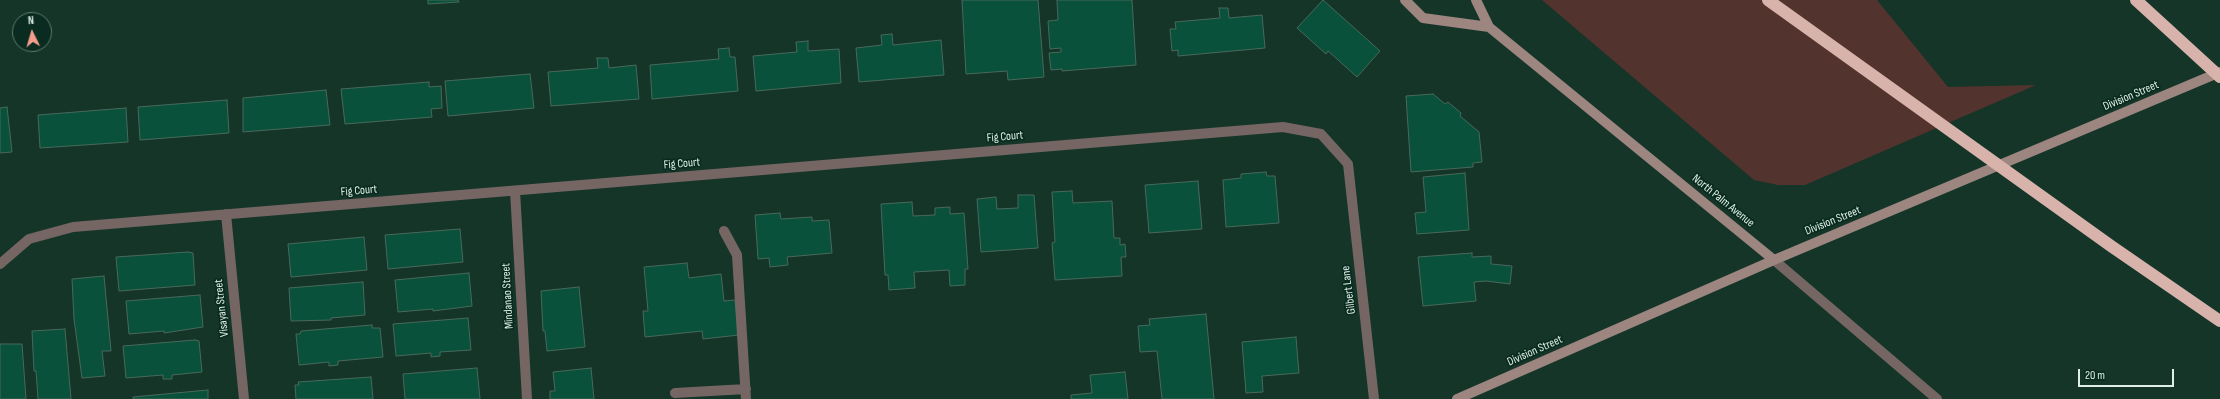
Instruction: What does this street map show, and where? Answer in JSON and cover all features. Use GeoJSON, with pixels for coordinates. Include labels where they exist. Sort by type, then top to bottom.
{"type":"FeatureCollection","features":[{"type":"Feature","properties":{"kind":"highway"},"geometry":{"type":"LineString","coordinates":[[1768,0],[2111,246],[2220,321]]}},
{"type":"Feature","properties":{"kind":"highway"},"geometry":{"type":"LineString","coordinates":[[2136,0],[2220,77]]}},
{"type":"Feature","properties":{"kind":"main road"},"geometry":{"type":"LineString","coordinates":[[1405,0],[1423,18],[1489,28]]}},
{"type":"Feature","properties":{"kind":"main road","name":"North Palm Avenue"},"geometry":{"type":"LineString","coordinates":[[1476,0],[1489,28],[1774,260]]}},
{"type":"Feature","properties":{"kind":"main road","name":"Division Street"},"geometry":{"type":"LineString","coordinates":[[1457,399],[1774,260],[2220,72]]}},
{"type":"Feature","properties":{"kind":"street","name":"Fig Court"},"geometry":{"type":"LineString","coordinates":[[0,264],[29,239],[73,227],[1283,127],[1321,134],[1348,164],[1349,179]]}},
{"type":"Feature","properties":{"kind":"street","name":"Gilbert Lane"},"geometry":{"type":"LineString","coordinates":[[1349,179],[1374,399]]}},
{"type":"Feature","properties":{"kind":"street","name":"Mindanao Street"},"geometry":{"type":"LineString","coordinates":[[515,191],[527,399]]}},
{"type":"Feature","properties":{"kind":"street","name":"Visayan Street"},"geometry":{"type":"LineString","coordinates":[[226,214],[244,399]]}},
{"type":"Feature","properties":{"kind":"street"},"geometry":{"type":"LineString","coordinates":[[675,393],[746,394],[737,255],[724,231]]}},
{"type":"Feature","properties":{"kind":"street","name":"North Palm Avenue"},"geometry":{"type":"LineString","coordinates":[[1774,260],[1937,399]]}},
{"type":"Feature","properties":{"kind":"shaded area"},"geometry":{"type":"Polygon","coordinates":[[[1542,0],[1877,0],[1948,87],[2036,85],[1805,185],[1778,185],[1754,180],[1542,0]]]}},
{"type":"Feature","properties":{"kind":"building"},"geometry":{"type":"Polygon","coordinates":[[[428,0],[458,0],[459,2],[428,4],[428,0]]]}},
{"type":"Feature","properties":{"kind":"building"},"geometry":{"type":"Polygon","coordinates":[[[962,0],[1038,0],[1044,77],[1008,80],[1007,71],[966,74],[962,0]]]}},
{"type":"Feature","properties":{"kind":"building"},"geometry":{"type":"Polygon","coordinates":[[[1057,0],[1132,0],[1136,65],[1062,71],[1062,69],[1051,70],[1049,53],[1061,52],[1061,48],[1050,49],[1048,21],[1058,20],[1057,0]]]}},
{"type":"Feature","properties":{"kind":"building"},"geometry":{"type":"Polygon","coordinates":[[[1323,0],[1380,51],[1357,77],[1328,51],[1326,54],[1297,28],[1323,0]]]}},
{"type":"Feature","properties":{"kind":"building"},"geometry":{"type":"Polygon","coordinates":[[[1219,8],[1228,8],[1229,18],[1262,15],[1265,48],[1178,56],[1178,50],[1172,51],[1170,29],[1176,29],[1175,22],[1220,18],[1219,8]]]}},
{"type":"Feature","properties":{"kind":"building"},"geometry":{"type":"Polygon","coordinates":[[[892,34],[893,45],[941,40],[944,75],[859,82],[856,48],[882,45],[881,35],[892,34]]]}},
{"type":"Feature","properties":{"kind":"building"},"geometry":{"type":"Polygon","coordinates":[[[808,41],[808,51],[839,49],[841,83],[756,91],[753,56],[797,52],[796,42],[808,41]]]}},
{"type":"Feature","properties":{"kind":"building"},"geometry":{"type":"Polygon","coordinates":[[[729,48],[730,57],[735,57],[738,91],[652,99],[650,65],[719,59],[718,49],[729,48]]]}},
{"type":"Feature","properties":{"kind":"building"},"geometry":{"type":"Polygon","coordinates":[[[597,58],[608,58],[609,68],[636,65],[639,99],[551,106],[548,72],[598,68],[597,58]]]}},
{"type":"Feature","properties":{"kind":"building"},"geometry":{"type":"Polygon","coordinates":[[[530,74],[534,108],[448,116],[445,81],[530,74]]]}},
{"type":"Feature","properties":{"kind":"building"},"geometry":{"type":"Polygon","coordinates":[[[429,82],[429,87],[441,86],[442,108],[431,109],[432,117],[345,124],[341,89],[429,82]]]}},
{"type":"Feature","properties":{"kind":"building"},"geometry":{"type":"Polygon","coordinates":[[[326,90],[330,125],[243,132],[243,98],[326,90]]]}},
{"type":"Feature","properties":{"kind":"building"},"geometry":{"type":"Polygon","coordinates":[[[1433,94],[1445,104],[1448,102],[1461,113],[1460,116],[1479,132],[1482,162],[1473,163],[1473,167],[1411,172],[1406,96],[1433,94]]]}},
{"type":"Feature","properties":{"kind":"building"},"geometry":{"type":"Polygon","coordinates":[[[227,100],[229,133],[140,140],[138,107],[227,100]]]}},
{"type":"Feature","properties":{"kind":"building"},"geometry":{"type":"Polygon","coordinates":[[[7,107],[12,152],[0,153],[0,108],[7,107]]]}},
{"type":"Feature","properties":{"kind":"building"},"geometry":{"type":"Polygon","coordinates":[[[126,108],[128,142],[40,148],[38,115],[126,108]]]}},
{"type":"Feature","properties":{"kind":"building"},"geometry":{"type":"Polygon","coordinates":[[[1266,172],[1267,176],[1275,176],[1279,223],[1226,227],[1223,180],[1241,178],[1241,174],[1266,172]]]}},
{"type":"Feature","properties":{"kind":"building"},"geometry":{"type":"Polygon","coordinates":[[[1465,173],[1469,230],[1417,234],[1415,213],[1426,212],[1423,177],[1465,173]]]}},
{"type":"Feature","properties":{"kind":"building"},"geometry":{"type":"Polygon","coordinates":[[[1198,181],[1202,229],[1149,233],[1145,185],[1198,181]]]}},
{"type":"Feature","properties":{"kind":"building"},"geometry":{"type":"Polygon","coordinates":[[[1072,191],[1073,203],[1112,201],[1114,238],[1120,238],[1120,245],[1125,244],[1126,257],[1121,257],[1122,276],[1055,280],[1052,243],[1055,242],[1052,192],[1072,191]]]}},
{"type":"Feature","properties":{"kind":"building"},"geometry":{"type":"Polygon","coordinates":[[[1018,195],[1034,195],[1038,248],[981,252],[977,199],[996,197],[997,209],[1018,208],[1018,195]]]}},
{"type":"Feature","properties":{"kind":"building"},"geometry":{"type":"Polygon","coordinates":[[[912,202],[913,216],[935,215],[935,208],[950,207],[950,214],[964,213],[968,269],[965,269],[965,285],[950,286],[949,270],[914,272],[915,288],[889,290],[888,275],[885,275],[881,204],[912,202]]]}},
{"type":"Feature","properties":{"kind":"building"},"geometry":{"type":"Polygon","coordinates":[[[780,213],[781,219],[812,217],[812,221],[829,220],[832,253],[787,257],[788,265],[770,267],[769,258],[758,259],[755,215],[780,213]]]}},
{"type":"Feature","properties":{"kind":"building"},"geometry":{"type":"Polygon","coordinates":[[[460,229],[463,262],[388,269],[385,235],[460,229]]]}},
{"type":"Feature","properties":{"kind":"building"},"geometry":{"type":"Polygon","coordinates":[[[364,237],[367,270],[291,277],[288,244],[364,237]]]}},
{"type":"Feature","properties":{"kind":"building"},"geometry":{"type":"Polygon","coordinates":[[[188,252],[193,253],[195,285],[119,291],[116,257],[188,252]]]}},
{"type":"Feature","properties":{"kind":"building"},"geometry":{"type":"Polygon","coordinates":[[[1472,253],[1472,257],[1491,256],[1491,264],[1512,266],[1510,284],[1486,281],[1474,282],[1476,301],[1423,306],[1418,257],[1472,253]]]}},
{"type":"Feature","properties":{"kind":"building"},"geometry":{"type":"Polygon","coordinates":[[[687,263],[689,278],[721,274],[724,301],[735,300],[739,335],[703,339],[702,331],[645,337],[643,311],[648,311],[644,267],[687,263]]]}},
{"type":"Feature","properties":{"kind":"building"},"geometry":{"type":"Polygon","coordinates":[[[469,273],[472,306],[433,311],[433,309],[398,312],[395,280],[469,273]]]}},
{"type":"Feature","properties":{"kind":"building"},"geometry":{"type":"Polygon","coordinates":[[[104,276],[111,351],[102,351],[105,376],[82,378],[74,319],[72,279],[104,276]]]}},
{"type":"Feature","properties":{"kind":"building"},"geometry":{"type":"Polygon","coordinates":[[[363,282],[365,315],[331,318],[331,320],[291,321],[289,288],[363,282]]]}},
{"type":"Feature","properties":{"kind":"building"},"geometry":{"type":"Polygon","coordinates":[[[579,287],[585,347],[547,351],[545,331],[543,331],[541,291],[579,287]]]}},
{"type":"Feature","properties":{"kind":"building"},"geometry":{"type":"Polygon","coordinates":[[[200,295],[203,327],[164,333],[164,331],[129,334],[126,301],[200,295]]]}},
{"type":"Feature","properties":{"kind":"building"},"geometry":{"type":"Polygon","coordinates":[[[1206,314],[1214,399],[1162,399],[1157,351],[1140,352],[1138,326],[1150,325],[1149,319],[1206,314]]]}},
{"type":"Feature","properties":{"kind":"building"},"geometry":{"type":"Polygon","coordinates":[[[468,318],[471,350],[440,352],[440,356],[431,357],[431,353],[396,356],[393,324],[468,318]]]}},
{"type":"Feature","properties":{"kind":"building"},"geometry":{"type":"Polygon","coordinates":[[[372,325],[372,328],[380,328],[383,357],[338,361],[338,365],[329,366],[329,362],[299,365],[296,334],[300,334],[301,331],[372,325]]]}},
{"type":"Feature","properties":{"kind":"building"},"geometry":{"type":"Polygon","coordinates":[[[65,329],[71,399],[38,399],[36,371],[34,371],[32,331],[65,329]]]}},
{"type":"Feature","properties":{"kind":"building"},"geometry":{"type":"Polygon","coordinates":[[[1296,337],[1299,373],[1262,376],[1263,392],[1246,393],[1242,342],[1296,337]]]}},
{"type":"Feature","properties":{"kind":"building"},"geometry":{"type":"Polygon","coordinates":[[[195,340],[199,341],[202,372],[172,375],[172,379],[163,379],[163,375],[126,378],[123,346],[195,340]]]}},
{"type":"Feature","properties":{"kind":"building"},"geometry":{"type":"Polygon","coordinates":[[[0,344],[22,344],[26,399],[0,399],[0,344]]]}},
{"type":"Feature","properties":{"kind":"building"},"geometry":{"type":"Polygon","coordinates":[[[477,368],[480,399],[405,399],[403,374],[477,368]]]}},
{"type":"Feature","properties":{"kind":"building"},"geometry":{"type":"Polygon","coordinates":[[[591,368],[594,399],[550,399],[550,391],[555,391],[553,372],[591,368]]]}},
{"type":"Feature","properties":{"kind":"building"},"geometry":{"type":"Polygon","coordinates":[[[1125,372],[1128,399],[1071,399],[1071,395],[1092,393],[1090,375],[1125,372]]]}},
{"type":"Feature","properties":{"kind":"building"},"geometry":{"type":"Polygon","coordinates":[[[371,377],[373,399],[296,399],[295,385],[299,385],[298,382],[371,377]]]}},
{"type":"Feature","properties":{"kind":"building"},"geometry":{"type":"Polygon","coordinates":[[[208,390],[208,399],[133,399],[133,397],[208,390]]]}}]}
